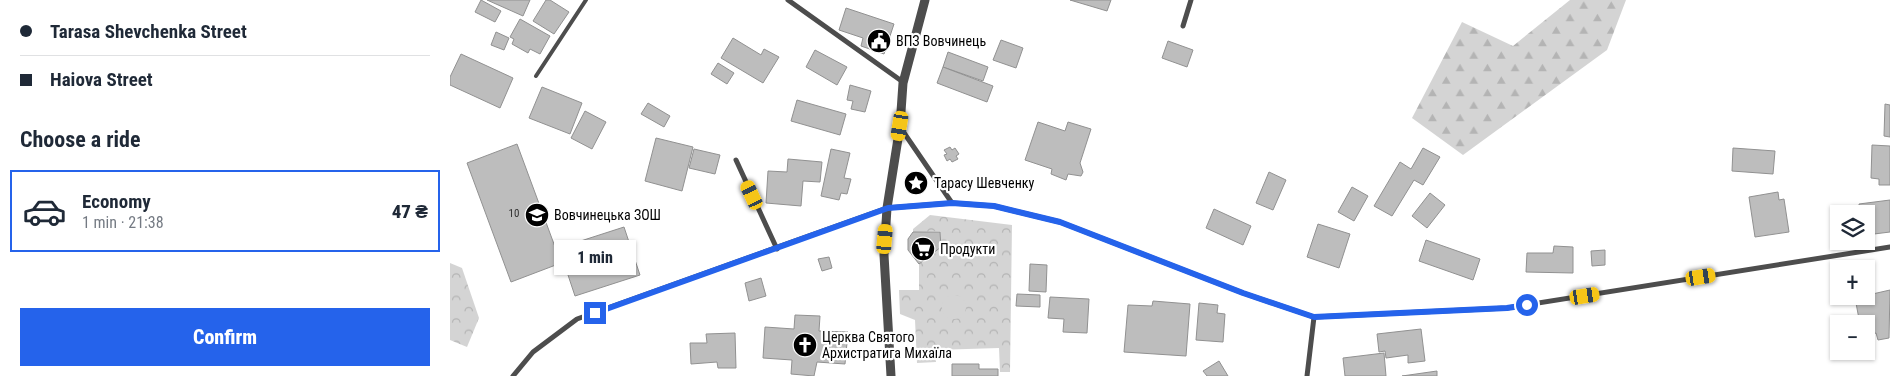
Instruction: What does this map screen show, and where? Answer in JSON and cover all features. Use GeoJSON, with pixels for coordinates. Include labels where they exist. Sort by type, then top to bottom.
{"type":"FeatureCollection","features":[{"type":"Feature","properties":{"kind":"street"},"geometry":{"type":"LineString","coordinates":[[788,0],[903,83]]}},
{"type":"Feature","properties":{"kind":"street"},"geometry":{"type":"LineString","coordinates":[[892,376],[884,255],[888,208],[900,126],[903,83],[925,0]]}},
{"type":"Feature","properties":{"kind":"street"},"geometry":{"type":"LineString","coordinates":[[1183,26],[1191,0]]}},
{"type":"Feature","properties":{"kind":"street"},"geometry":{"type":"LineString","coordinates":[[900,126],[952,203]]}},
{"type":"Feature","properties":{"kind":"street"},"geometry":{"type":"LineString","coordinates":[[736,160],[777,249]]}},
{"type":"Feature","properties":{"kind":"street"},"geometry":{"type":"LineString","coordinates":[[513,376],[533,352],[577,319],[888,208],[952,203],[994,206],[1060,222],[1243,293],[1314,317],[1507,308],[1890,247]]}},
{"type":"Feature","properties":{"kind":"street"},"geometry":{"type":"LineString","coordinates":[[1307,376],[1314,317]]}},
{"type":"Feature","properties":{"kind":"lane"},"geometry":{"type":"LineString","coordinates":[[536,76],[586,0]]}},
{"type":"Feature","properties":{"kind":"green space"},"geometry":{"type":"Polygon","coordinates":[[[1570,0],[1626,0],[1607,50],[1463,155],[1412,118],[1462,22],[1513,46],[1570,0]]]}},
{"type":"Feature","properties":{"kind":"green space"},"geometry":{"type":"Polygon","coordinates":[[[930,215],[1012,225],[1010,372],[1000,372],[999,348],[935,350],[936,362],[917,363],[915,320],[900,314],[899,290],[919,290],[919,264],[941,247],[940,231],[913,232],[913,229],[930,215]]]}},
{"type":"Feature","properties":{"kind":"green space"},"geometry":{"type":"Polygon","coordinates":[[[450,263],[462,268],[479,318],[467,347],[450,340],[450,263]]]}},
{"type":"Feature","properties":{"kind":"green space"},"geometry":{"type":"Polygon","coordinates":[[[954,295],[959,296],[965,302],[965,312],[959,318],[954,319],[949,318],[943,312],[942,307],[943,302],[949,296],[954,295]]]}},
{"type":"Feature","properties":{"kind":"building"},"geometry":{"type":"Polygon","coordinates":[[[481,0],[501,11],[495,22],[475,12],[481,0]]]}},
{"type":"Feature","properties":{"kind":"building"},"geometry":{"type":"Polygon","coordinates":[[[487,0],[530,0],[523,16],[487,0]]]}},
{"type":"Feature","properties":{"kind":"building"},"geometry":{"type":"Polygon","coordinates":[[[546,0],[550,0],[569,12],[554,34],[533,21],[546,0]]]}},
{"type":"Feature","properties":{"kind":"building"},"geometry":{"type":"Polygon","coordinates":[[[1070,0],[1111,0],[1107,11],[1070,0]]]}},
{"type":"Feature","properties":{"kind":"building"},"geometry":{"type":"Polygon","coordinates":[[[846,8],[894,24],[884,54],[861,46],[863,38],[839,30],[846,8]]]}},
{"type":"Feature","properties":{"kind":"building"},"geometry":{"type":"Polygon","coordinates":[[[520,19],[550,36],[540,54],[530,49],[528,53],[512,44],[514,39],[510,37],[520,19]]]}},
{"type":"Feature","properties":{"kind":"building"},"geometry":{"type":"Polygon","coordinates":[[[496,32],[509,38],[504,50],[491,45],[496,32]]]}},
{"type":"Feature","properties":{"kind":"building"},"geometry":{"type":"Polygon","coordinates":[[[733,38],[761,55],[764,49],[779,57],[763,83],[721,58],[733,38]]]}},
{"type":"Feature","properties":{"kind":"building"},"geometry":{"type":"Polygon","coordinates":[[[1001,40],[1023,48],[1016,68],[993,60],[1001,40]]]}},
{"type":"Feature","properties":{"kind":"building"},"geometry":{"type":"Polygon","coordinates":[[[1168,41],[1193,50],[1187,67],[1162,58],[1168,41]]]}},
{"type":"Feature","properties":{"kind":"building"},"geometry":{"type":"Polygon","coordinates":[[[815,50],[847,67],[837,85],[806,67],[815,50]]]}},
{"type":"Feature","properties":{"kind":"building"},"geometry":{"type":"Polygon","coordinates":[[[948,52],[988,67],[983,81],[943,67],[948,52]]]}},
{"type":"Feature","properties":{"kind":"building"},"geometry":{"type":"Polygon","coordinates":[[[461,54],[513,78],[500,108],[450,85],[450,77],[461,54]]]}},
{"type":"Feature","properties":{"kind":"building"},"geometry":{"type":"Polygon","coordinates":[[[718,63],[734,73],[727,84],[711,74],[718,63]]]}},
{"type":"Feature","properties":{"kind":"building"},"geometry":{"type":"Polygon","coordinates":[[[943,67],[993,86],[987,102],[937,83],[943,67]]]}},
{"type":"Feature","properties":{"kind":"building"},"geometry":{"type":"Polygon","coordinates":[[[850,85],[871,91],[865,112],[851,109],[853,101],[847,100],[850,85]]]}},
{"type":"Feature","properties":{"kind":"building"},"geometry":{"type":"Polygon","coordinates":[[[542,87],[582,103],[570,134],[529,118],[542,87]]]}},
{"type":"Feature","properties":{"kind":"building"},"geometry":{"type":"Polygon","coordinates":[[[797,100],[846,114],[840,135],[791,121],[797,100]]]}},
{"type":"Feature","properties":{"kind":"building"},"geometry":{"type":"Polygon","coordinates":[[[648,103],[670,116],[664,127],[641,114],[648,103]]]}},
{"type":"Feature","properties":{"kind":"building"},"geometry":{"type":"Polygon","coordinates":[[[1885,104],[1890,105],[1890,137],[1884,136],[1885,104]]]}},
{"type":"Feature","properties":{"kind":"building"},"geometry":{"type":"Polygon","coordinates":[[[585,111],[606,122],[592,149],[571,138],[585,111]]]}},
{"type":"Feature","properties":{"kind":"building"},"geometry":{"type":"Polygon","coordinates":[[[1038,122],[1065,131],[1068,122],[1091,129],[1080,163],[1083,172],[1081,176],[1068,174],[1066,180],[1051,174],[1052,169],[1025,160],[1038,122]]]}},
{"type":"Feature","properties":{"kind":"building"},"geometry":{"type":"Polygon","coordinates":[[[656,138],[693,147],[682,191],[645,181],[656,138]]]}},
{"type":"Feature","properties":{"kind":"building"},"geometry":{"type":"Polygon","coordinates":[[[517,144],[561,263],[511,282],[467,163],[517,144]]]}},
{"type":"Feature","properties":{"kind":"building"},"geometry":{"type":"Polygon","coordinates":[[[1872,145],[1890,146],[1890,185],[1879,185],[1879,179],[1871,178],[1872,145]]]}},
{"type":"Feature","properties":{"kind":"building"},"geometry":{"type":"Polygon","coordinates":[[[950,147],[952,150],[955,148],[959,154],[956,156],[958,159],[952,162],[950,159],[947,161],[944,155],[947,154],[944,150],[950,147]]]}},
{"type":"Feature","properties":{"kind":"building"},"geometry":{"type":"Polygon","coordinates":[[[1423,148],[1440,157],[1423,185],[1414,180],[1392,216],[1374,206],[1400,162],[1411,169],[1423,148]]]}},
{"type":"Feature","properties":{"kind":"building"},"geometry":{"type":"Polygon","coordinates":[[[1733,148],[1775,151],[1773,174],[1732,171],[1733,148]]]}},
{"type":"Feature","properties":{"kind":"building"},"geometry":{"type":"Polygon","coordinates":[[[694,149],[720,155],[715,174],[689,168],[694,149]]]}},
{"type":"Feature","properties":{"kind":"building"},"geometry":{"type":"Polygon","coordinates":[[[831,149],[850,153],[844,178],[851,179],[847,194],[841,193],[839,200],[821,196],[831,149]]]}},
{"type":"Feature","properties":{"kind":"building"},"geometry":{"type":"Polygon","coordinates":[[[788,159],[822,162],[820,182],[803,181],[801,206],[766,203],[768,171],[787,172],[788,159]]]}},
{"type":"Feature","properties":{"kind":"building"},"geometry":{"type":"Polygon","coordinates":[[[1269,172],[1286,180],[1273,210],[1256,203],[1269,172]]]}},
{"type":"Feature","properties":{"kind":"building"},"geometry":{"type":"Polygon","coordinates":[[[1352,187],[1368,196],[1354,221],[1338,212],[1352,187]]]}},
{"type":"Feature","properties":{"kind":"building"},"geometry":{"type":"Polygon","coordinates":[[[1778,192],[1779,200],[1784,199],[1789,232],[1755,237],[1749,197],[1778,192]]]}},
{"type":"Feature","properties":{"kind":"building"},"geometry":{"type":"Polygon","coordinates":[[[1430,193],[1445,205],[1427,228],[1412,216],[1430,193]]]}},
{"type":"Feature","properties":{"kind":"building"},"geometry":{"type":"Polygon","coordinates":[[[1890,200],[1890,232],[1875,234],[1875,205],[1859,204],[1890,200]]]}},
{"type":"Feature","properties":{"kind":"building"},"geometry":{"type":"Polygon","coordinates":[[[1214,209],[1251,226],[1243,245],[1206,228],[1214,209]]]}},
{"type":"Feature","properties":{"kind":"building"},"geometry":{"type":"Polygon","coordinates":[[[1318,224],[1350,234],[1339,268],[1307,257],[1318,224]]]}},
{"type":"Feature","properties":{"kind":"building"},"geometry":{"type":"Polygon","coordinates":[[[624,227],[640,275],[575,296],[559,248],[624,227]]]}},
{"type":"Feature","properties":{"kind":"building","name":"Продукти"},"geometry":{"type":"Polygon","coordinates":[[[913,232],[940,232],[941,247],[919,264],[908,250],[908,239],[913,232]]]}},
{"type":"Feature","properties":{"kind":"building"},"geometry":{"type":"Polygon","coordinates":[[[1426,240],[1480,259],[1473,280],[1419,261],[1426,240]]]}},
{"type":"Feature","properties":{"kind":"building"},"geometry":{"type":"Polygon","coordinates":[[[1554,246],[1573,247],[1573,273],[1526,272],[1527,253],[1553,253],[1554,246]]]}},
{"type":"Feature","properties":{"kind":"building"},"geometry":{"type":"Polygon","coordinates":[[[1605,250],[1605,265],[1592,266],[1591,251],[1605,250]]]}},
{"type":"Feature","properties":{"kind":"building"},"geometry":{"type":"Polygon","coordinates":[[[829,257],[832,268],[822,271],[818,259],[829,257]]]}},
{"type":"Feature","properties":{"kind":"building"},"geometry":{"type":"Polygon","coordinates":[[[1030,264],[1047,265],[1046,292],[1029,291],[1030,264]]]}},
{"type":"Feature","properties":{"kind":"building"},"geometry":{"type":"Polygon","coordinates":[[[761,278],[766,296],[749,301],[745,283],[761,278]]]}},
{"type":"Feature","properties":{"kind":"building"},"geometry":{"type":"Polygon","coordinates":[[[1890,290],[1889,338],[1878,340],[1875,333],[1875,315],[1858,315],[1856,305],[1875,305],[1875,293],[1890,290]]]}},
{"type":"Feature","properties":{"kind":"building"},"geometry":{"type":"Polygon","coordinates":[[[1017,294],[1040,295],[1040,307],[1016,306],[1017,294]]]}},
{"type":"Feature","properties":{"kind":"building"},"geometry":{"type":"Polygon","coordinates":[[[1050,297],[1089,299],[1087,333],[1063,332],[1064,319],[1048,318],[1050,297]]]}},
{"type":"Feature","properties":{"kind":"building"},"geometry":{"type":"Polygon","coordinates":[[[1153,301],[1190,304],[1186,356],[1124,352],[1128,305],[1152,306],[1153,301]]]}},
{"type":"Feature","properties":{"kind":"building"},"geometry":{"type":"Polygon","coordinates":[[[1199,303],[1218,305],[1217,313],[1225,314],[1223,342],[1196,340],[1199,303]]]}},
{"type":"Feature","properties":{"kind":"building","name":"Церква Святого Архистратига Михаїла"},"geometry":{"type":"Polygon","coordinates":[[[795,315],[820,316],[819,331],[848,332],[845,364],[817,362],[814,376],[791,374],[792,360],[763,358],[765,327],[794,329],[795,315]]]}},
{"type":"Feature","properties":{"kind":"building"},"geometry":{"type":"Polygon","coordinates":[[[1421,329],[1425,361],[1408,363],[1408,355],[1386,358],[1385,351],[1379,352],[1377,334],[1421,329]]]}},
{"type":"Feature","properties":{"kind":"building"},"geometry":{"type":"Polygon","coordinates":[[[735,333],[736,368],[718,368],[717,362],[691,364],[690,343],[707,343],[706,334],[735,333]]]}},
{"type":"Feature","properties":{"kind":"building"},"geometry":{"type":"Polygon","coordinates":[[[1384,353],[1386,376],[1345,376],[1343,358],[1384,353]]]}},
{"type":"Feature","properties":{"kind":"building"},"geometry":{"type":"Polygon","coordinates":[[[1219,361],[1228,376],[1207,376],[1203,371],[1219,361]]]}},
{"type":"Feature","properties":{"kind":"building"},"geometry":{"type":"Polygon","coordinates":[[[952,364],[979,364],[979,369],[998,369],[998,376],[952,376],[952,364]]]}},
{"type":"Feature","properties":{"kind":"building"},"geometry":{"type":"Polygon","coordinates":[[[1437,371],[1437,376],[1402,376],[1437,371]]]}},
{"type":"Feature","properties":{"kind":"place","name":"ВПЗ Вовчинець"},"geometry":{"type":"Point","coordinates":[879,41]}},
{"type":"Feature","properties":{"kind":"place","name":"Тарасу Шевченку"},"geometry":{"type":"Point","coordinates":[916,183]}},
{"type":"Feature","properties":{"kind":"place","name":"Вовчинецька ЗОШ"},"geometry":{"type":"Point","coordinates":[537,215]}},
{"type":"Feature","properties":{"kind":"place","name":"Продукти"},"geometry":{"type":"Point","coordinates":[923,249]}},
{"type":"Feature","properties":{"kind":"place","name":"Церква Святого Архистратига Михаїла"},"geometry":{"type":"Point","coordinates":[805,345]}},
{"type":"Feature","properties":{"kind":"route"},"geometry":{"type":"LineString","coordinates":[[595,313],[888,208],[952,203],[994,206],[1060,222],[1243,293],[1314,317],[1507,308],[1527,305]]}}]}
